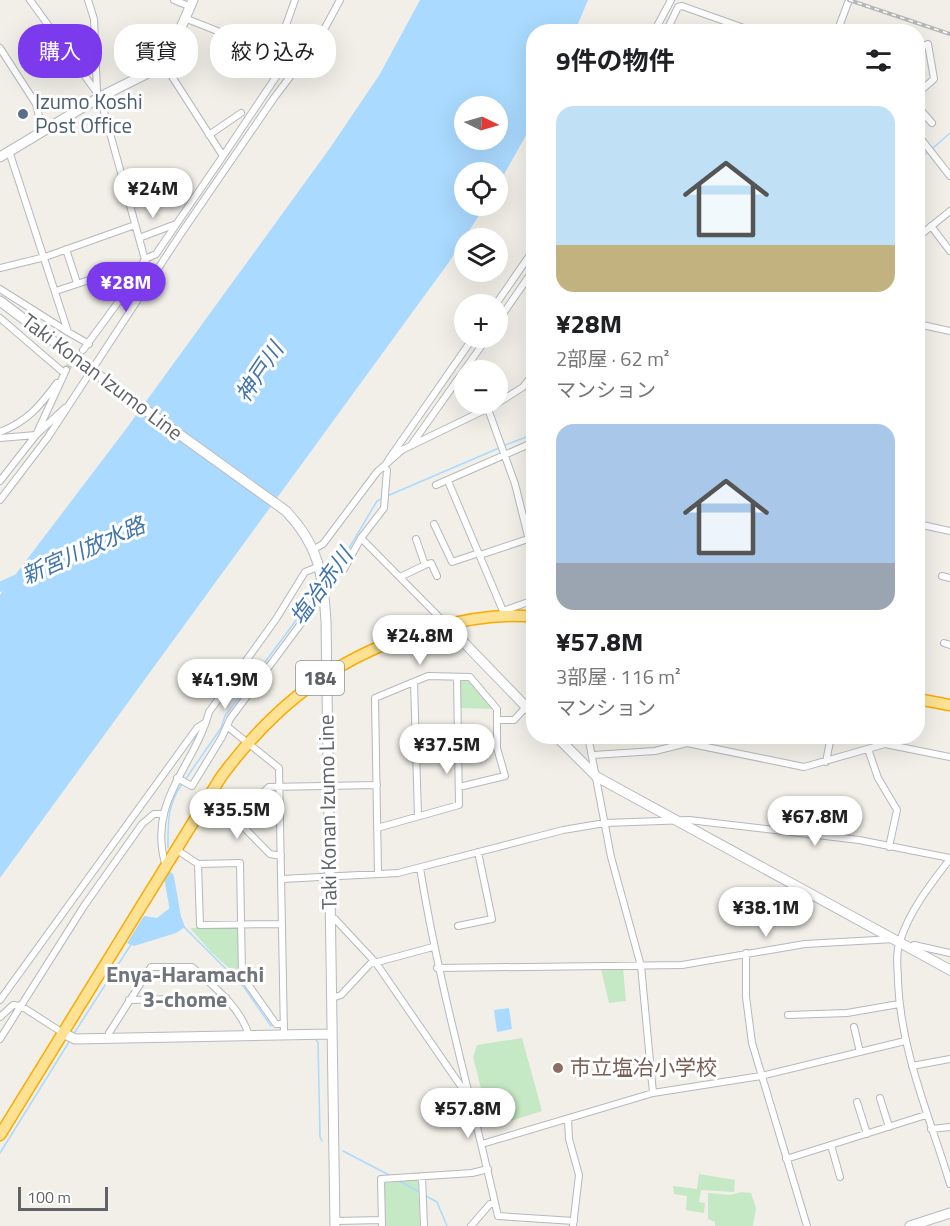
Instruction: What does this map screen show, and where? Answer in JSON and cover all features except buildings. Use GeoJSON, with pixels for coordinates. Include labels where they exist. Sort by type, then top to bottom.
{"type":"FeatureCollection","features":[{"type":"Feature","properties":{"kind":"highway","name":"184"},"geometry":{"type":"LineString","coordinates":[[0,1135],[211,795],[248,743],[281,709],[325,674],[375,647],[447,625],[503,613],[526,617]]}},
{"type":"Feature","properties":{"kind":"highway"},"geometry":{"type":"LineString","coordinates":[[925,700],[950,705]]}},
{"type":"Feature","properties":{"kind":"street"},"geometry":{"type":"LineString","coordinates":[[30,0],[98,95]]}},
{"type":"Feature","properties":{"kind":"street"},"geometry":{"type":"LineString","coordinates":[[88,0],[94,19],[98,95],[145,259],[146,274],[129,316]]}},
{"type":"Feature","properties":{"kind":"street"},"geometry":{"type":"LineString","coordinates":[[174,0],[192,3],[184,24]]}},
{"type":"Feature","properties":{"kind":"street"},"geometry":{"type":"LineString","coordinates":[[286,24],[295,0]]}},
{"type":"Feature","properties":{"kind":"street"},"geometry":{"type":"LineString","coordinates":[[327,24],[340,0]]}},
{"type":"Feature","properties":{"kind":"street"},"geometry":{"type":"LineString","coordinates":[[658,24],[671,0]]}},
{"type":"Feature","properties":{"kind":"street"},"geometry":{"type":"LineString","coordinates":[[840,24],[849,0]]}},
{"type":"Feature","properties":{"kind":"street"},"geometry":{"type":"LineString","coordinates":[[670,24],[683,3],[732,24]]}},
{"type":"Feature","properties":{"kind":"street"},"geometry":{"type":"LineString","coordinates":[[187,19],[210,28]]}},
{"type":"Feature","properties":{"kind":"street"},"geometry":{"type":"LineString","coordinates":[[925,45],[928,44],[934,80],[925,87]]}},
{"type":"Feature","properties":{"kind":"street"},"geometry":{"type":"LineString","coordinates":[[1,52],[36,104],[43,132]]}},
{"type":"Feature","properties":{"kind":"street"},"geometry":{"type":"LineString","coordinates":[[0,157],[43,132],[98,95],[139,78]]}},
{"type":"Feature","properties":{"kind":"street"},"geometry":{"type":"LineString","coordinates":[[172,78],[223,156]]}},
{"type":"Feature","properties":{"kind":"street"},"geometry":{"type":"LineString","coordinates":[[83,351],[145,259],[156,254],[275,78]]}},
{"type":"Feature","properties":{"kind":"street"},"geometry":{"type":"LineString","coordinates":[[0,481],[36,435],[72,401],[96,374],[129,316],[289,78]]}},
{"type":"Feature","properties":{"kind":"street"},"geometry":{"type":"LineString","coordinates":[[209,135],[241,112]]}},
{"type":"Feature","properties":{"kind":"street"},"geometry":{"type":"LineString","coordinates":[[925,115],[932,123]]}},
{"type":"Feature","properties":{"kind":"street"},"geometry":{"type":"LineString","coordinates":[[925,144],[950,176]]}},
{"type":"Feature","properties":{"kind":"street"},"geometry":{"type":"LineString","coordinates":[[9,151],[68,332]]}},
{"type":"Feature","properties":{"kind":"street"},"geometry":{"type":"LineString","coordinates":[[925,231],[950,211]]}},
{"type":"Feature","properties":{"kind":"street"},"geometry":{"type":"LineString","coordinates":[[139,238],[177,224]]}},
{"type":"Feature","properties":{"kind":"street"},"geometry":{"type":"LineString","coordinates":[[0,268],[45,257],[135,225]]}},
{"type":"Feature","properties":{"kind":"street"},"geometry":{"type":"LineString","coordinates":[[931,226],[950,251]]}},
{"type":"Feature","properties":{"kind":"street"},"geometry":{"type":"LineString","coordinates":[[66,249],[77,284]]}},
{"type":"Feature","properties":{"kind":"street"},"geometry":{"type":"LineString","coordinates":[[503,294],[526,261]]}},
{"type":"Feature","properties":{"kind":"street"},"geometry":{"type":"LineString","coordinates":[[56,291],[98,277]]}},
{"type":"Feature","properties":{"kind":"street"},"geometry":{"type":"LineString","coordinates":[[508,307],[526,281]]}},
{"type":"Feature","properties":{"kind":"street"},"geometry":{"type":"LineString","coordinates":[[0,289],[89,344]]}},
{"type":"Feature","properties":{"kind":"street","name":"Taki Konan Izumo Line"},"geometry":{"type":"LineString","coordinates":[[0,301],[96,374],[286,511],[309,538],[314,549],[320,566],[326,621],[328,878],[335,1224]]}},
{"type":"Feature","properties":{"kind":"street"},"geometry":{"type":"LineString","coordinates":[[0,318],[64,373]]}},
{"type":"Feature","properties":{"kind":"street"},"geometry":{"type":"LineString","coordinates":[[925,325],[950,331]]}},
{"type":"Feature","properties":{"kind":"street"},"geometry":{"type":"LineString","coordinates":[[384,467],[466,348]]}},
{"type":"Feature","properties":{"kind":"street"},"geometry":{"type":"LineString","coordinates":[[412,445],[480,348]]}},
{"type":"Feature","properties":{"kind":"street"},"geometry":{"type":"LineString","coordinates":[[0,432],[20,424],[36,412],[66,370],[36,435]]}},
{"type":"Feature","properties":{"kind":"street"},"geometry":{"type":"LineString","coordinates":[[508,396],[526,383]]}},
{"type":"Feature","properties":{"kind":"street"},"geometry":{"type":"LineString","coordinates":[[0,500],[72,401]]}},
{"type":"Feature","properties":{"kind":"street"},"geometry":{"type":"LineString","coordinates":[[314,549],[323,544],[377,472],[402,450],[477,414]]}},
{"type":"Feature","properties":{"kind":"street"},"geometry":{"type":"LineString","coordinates":[[490,414],[526,523]]}},
{"type":"Feature","properties":{"kind":"street"},"geometry":{"type":"LineString","coordinates":[[0,438],[36,435]]}},
{"type":"Feature","properties":{"kind":"street"},"geometry":{"type":"LineString","coordinates":[[436,486],[526,445]]}},
{"type":"Feature","properties":{"kind":"street"},"geometry":{"type":"LineString","coordinates":[[344,569],[362,538],[384,508],[387,470],[384,467]]}},
{"type":"Feature","properties":{"kind":"street"},"geometry":{"type":"LineString","coordinates":[[448,481],[503,613],[526,603]]}},
{"type":"Feature","properties":{"kind":"street"},"geometry":{"type":"LineString","coordinates":[[434,524],[452,562],[526,540]]}},
{"type":"Feature","properties":{"kind":"street"},"geometry":{"type":"LineString","coordinates":[[925,526],[950,531]]}},
{"type":"Feature","properties":{"kind":"street"},"geometry":{"type":"LineString","coordinates":[[362,538],[526,707],[514,720],[497,720]]}},
{"type":"Feature","properties":{"kind":"street"},"geometry":{"type":"LineString","coordinates":[[416,539],[425,565]]}},
{"type":"Feature","properties":{"kind":"street"},"geometry":{"type":"LineString","coordinates":[[400,577],[431,563],[438,576]]}},
{"type":"Feature","properties":{"kind":"street"},"geometry":{"type":"LineString","coordinates":[[166,868],[162,854],[163,814],[182,781],[209,711],[276,619],[305,572],[320,566]]}},
{"type":"Feature","properties":{"kind":"street"},"geometry":{"type":"LineString","coordinates":[[942,576],[950,578]]}},
{"type":"Feature","properties":{"kind":"street"},"geometry":{"type":"LineString","coordinates":[[182,781],[192,786],[228,727],[230,719],[311,610]]}},
{"type":"Feature","properties":{"kind":"street"},"geometry":{"type":"LineString","coordinates":[[378,874],[375,698],[428,676],[470,677],[497,709],[497,748],[505,776],[459,787]]}},
{"type":"Feature","properties":{"kind":"street"},"geometry":{"type":"LineString","coordinates":[[377,828],[459,805],[457,677]]}},
{"type":"Feature","properties":{"kind":"street"},"geometry":{"type":"LineString","coordinates":[[414,682],[418,816]]}},
{"type":"Feature","properties":{"kind":"street"},"geometry":{"type":"LineString","coordinates":[[0,1000],[197,728],[206,722]]}},
{"type":"Feature","properties":{"kind":"street"},"geometry":{"type":"LineString","coordinates":[[228,727],[279,768],[284,1035]]}},
{"type":"Feature","properties":{"kind":"street"},"geometry":{"type":"LineString","coordinates":[[564,744],[597,777],[950,970]]}},
{"type":"Feature","properties":{"kind":"street"},"geometry":{"type":"LineString","coordinates":[[590,744],[605,823],[641,966],[653,1093]]}},
{"type":"Feature","properties":{"kind":"street"},"geometry":{"type":"LineString","coordinates":[[593,755],[655,751],[675,744]]}},
{"type":"Feature","properties":{"kind":"street"},"geometry":{"type":"LineString","coordinates":[[704,744],[804,767],[892,744],[950,757]]}},
{"type":"Feature","properties":{"kind":"street"},"geometry":{"type":"LineString","coordinates":[[826,762],[829,744]]}},
{"type":"Feature","properties":{"kind":"street"},"geometry":{"type":"LineString","coordinates":[[868,749],[878,778],[897,810],[890,847]]}},
{"type":"Feature","properties":{"kind":"street"},"geometry":{"type":"LineString","coordinates":[[234,820],[265,790],[280,787],[377,785]]}},
{"type":"Feature","properties":{"kind":"street"},"geometry":{"type":"LineString","coordinates":[[211,795],[270,854],[281,856]]}},
{"type":"Feature","properties":{"kind":"street"},"geometry":{"type":"LineString","coordinates":[[0,1039],[84,906],[142,824],[154,814],[163,814]]}},
{"type":"Feature","properties":{"kind":"street"},"geometry":{"type":"LineString","coordinates":[[282,879],[328,878],[420,868],[563,830],[605,823],[680,821],[859,840],[950,859],[912,912],[897,953],[899,1004],[905,1041],[926,1115],[950,1185]]}},
{"type":"Feature","properties":{"kind":"street"},"geometry":{"type":"LineString","coordinates":[[177,850],[198,864],[240,863],[242,976],[276,1024],[284,1024]]}},
{"type":"Feature","properties":{"kind":"street"},"geometry":{"type":"LineString","coordinates":[[458,926],[492,919],[478,852]]}},
{"type":"Feature","properties":{"kind":"street"},"geometry":{"type":"LineString","coordinates":[[198,864],[200,925],[282,924]]}},
{"type":"Feature","properties":{"kind":"street"},"geometry":{"type":"LineString","coordinates":[[420,868],[437,968],[488,1169],[498,1226]]}},
{"type":"Feature","properties":{"kind":"street"},"geometry":{"type":"LineString","coordinates":[[335,920],[376,963],[465,1092],[470,1094]]}},
{"type":"Feature","properties":{"kind":"street"},"geometry":{"type":"LineString","coordinates":[[437,968],[682,965],[746,952],[805,944],[900,943],[950,954]]}},
{"type":"Feature","properties":{"kind":"street"},"geometry":{"type":"LineString","coordinates":[[332,998],[341,995],[363,970],[376,963],[433,947]]}},
{"type":"Feature","properties":{"kind":"street"},"geometry":{"type":"LineString","coordinates":[[746,952],[746,997],[752,1043],[807,1226]]}},
{"type":"Feature","properties":{"kind":"street"},"geometry":{"type":"LineString","coordinates":[[109,1038],[129,1000],[151,967],[192,967],[226,999],[247,1028],[249,1036]]}},
{"type":"Feature","properties":{"kind":"street"},"geometry":{"type":"LineString","coordinates":[[129,1000],[226,999]]}},
{"type":"Feature","properties":{"kind":"street"},"geometry":{"type":"LineString","coordinates":[[788,1015],[847,1012],[899,1004]]}},
{"type":"Feature","properties":{"kind":"street"},"geometry":{"type":"LineString","coordinates":[[0,1017],[13,1005],[21,1006],[75,1039],[331,1034]]}},
{"type":"Feature","properties":{"kind":"street"},"geometry":{"type":"LineString","coordinates":[[854,1027],[860,1052]]}},
{"type":"Feature","properties":{"kind":"street"},"geometry":{"type":"LineString","coordinates":[[482,1144],[653,1093],[761,1076],[905,1041]]}},
{"type":"Feature","properties":{"kind":"street"},"geometry":{"type":"LineString","coordinates":[[912,1066],[950,1059]]}},
{"type":"Feature","properties":{"kind":"street"},"geometry":{"type":"LineString","coordinates":[[880,1098],[889,1127]]}},
{"type":"Feature","properties":{"kind":"street"},"geometry":{"type":"LineString","coordinates":[[857,1102],[867,1134]]}},
{"type":"Feature","properties":{"kind":"street"},"geometry":{"type":"LineString","coordinates":[[786,1159],[926,1115]]}},
{"type":"Feature","properties":{"kind":"street"},"geometry":{"type":"LineString","coordinates":[[498,1216],[573,1223],[579,1175],[569,1138],[568,1119]]}},
{"type":"Feature","properties":{"kind":"street"},"geometry":{"type":"LineString","coordinates":[[931,1129],[950,1127]]}},
{"type":"Feature","properties":{"kind":"street"},"geometry":{"type":"LineString","coordinates":[[831,1145],[840,1177]]}},
{"type":"Feature","properties":{"kind":"street"},"geometry":{"type":"LineString","coordinates":[[941,1155],[950,1153]]}},
{"type":"Feature","properties":{"kind":"street"},"geometry":{"type":"LineString","coordinates":[[944,1163],[950,1170]]}},
{"type":"Feature","properties":{"kind":"street"},"geometry":{"type":"LineString","coordinates":[[335,1224],[382,1223],[381,1179],[472,1173],[488,1169]]}},
{"type":"Feature","properties":{"kind":"street"},"geometry":{"type":"LineString","coordinates":[[422,1176],[424,1226]]}},
{"type":"Feature","properties":{"kind":"street"},"geometry":{"type":"LineString","coordinates":[[471,1226],[490,1204],[495,1203]]}},
{"type":"Feature","properties":{"kind":"street"},"geometry":{"type":"LineString","coordinates":[[910,1226],[950,1213]]}},
{"type":"Feature","properties":{"kind":"green space"},"geometry":{"type":"Polygon","coordinates":[[[461,679],[469,680],[493,709],[460,708],[461,679]]]}},
{"type":"Feature","properties":{"kind":"green space"},"geometry":{"type":"Polygon","coordinates":[[[237,927],[239,929],[240,978],[211,952],[190,928],[237,927]]]}},
{"type":"Feature","properties":{"kind":"green space"},"geometry":{"type":"Polygon","coordinates":[[[601,969],[623,969],[626,1001],[609,1003],[601,969]]]}},
{"type":"Feature","properties":{"kind":"green space"},"geometry":{"type":"Polygon","coordinates":[[[522,1038],[542,1111],[491,1127],[473,1057],[477,1045],[522,1038]]]}},
{"type":"Feature","properties":{"kind":"green space"},"geometry":{"type":"Polygon","coordinates":[[[699,1174],[735,1180],[734,1192],[701,1190],[699,1202],[705,1203],[704,1213],[686,1210],[687,1196],[674,1194],[673,1186],[697,1189],[699,1174]]]}},
{"type":"Feature","properties":{"kind":"green space"},"geometry":{"type":"Polygon","coordinates":[[[418,1179],[420,1226],[385,1226],[384,1183],[418,1179]]]}},
{"type":"Feature","properties":{"kind":"green space"},"geometry":{"type":"Polygon","coordinates":[[[741,1192],[751,1193],[756,1208],[753,1226],[715,1226],[715,1222],[708,1219],[708,1193],[730,1195],[741,1192]]]}},
{"type":"Feature","properties":{"kind":"water","name":"神戸川"},"geometry":{"type":"Polygon","coordinates":[[[420,0],[588,0],[578,24],[526,24],[526,135],[508,167],[508,162],[454,162],[454,216],[479,216],[471,228],[454,228],[454,254],[449,262],[0,878],[0,595],[126,429],[330,148],[380,74],[420,0]]]}},
{"type":"Feature","properties":{"kind":"water"},"geometry":{"type":"Polygon","coordinates":[[[176,903],[185,927],[176,933],[134,946],[127,943],[144,916],[157,918],[176,903]]]}},
{"type":"Feature","properties":{"kind":"water"},"geometry":{"type":"Polygon","coordinates":[[[509,1008],[512,1029],[497,1032],[494,1010],[509,1008]]]}},
{"type":"Feature","properties":{"kind":"waterway","name":"塩冶赤川"},"geometry":{"type":"LineString","coordinates":[[933,148],[950,133]]}},
{"type":"Feature","properties":{"kind":"waterway","name":"塩冶赤川"},"geometry":{"type":"LineString","coordinates":[[925,154],[929,151]]}},
{"type":"Feature","properties":{"kind":"waterway","name":"塩冶赤川"},"geometry":{"type":"LineString","coordinates":[[503,446],[526,437]]}},
{"type":"Feature","properties":{"kind":"waterway","name":"塩冶赤川"},"geometry":{"type":"LineString","coordinates":[[387,496],[499,448]]}},
{"type":"Feature","properties":{"kind":"waterway","name":"塩冶赤川"},"geometry":{"type":"LineString","coordinates":[[326,579],[345,555],[377,501],[383,498]]}},
{"type":"Feature","properties":{"kind":"waterway","name":"新宮川放水路"},"geometry":{"type":"LineString","coordinates":[[0,587],[22,577]]}},
{"type":"Feature","properties":{"kind":"waterway","name":"塩冶赤川"},"geometry":{"type":"LineString","coordinates":[[185,780],[221,728],[225,716],[320,588]]}},
{"type":"Feature","properties":{"kind":"waterway","name":"塩冶赤川"},"geometry":{"type":"LineString","coordinates":[[168,848],[168,822],[171,807],[182,784]]}},
{"type":"Feature","properties":{"kind":"waterway","name":"塩冶赤川"},"geometry":{"type":"LineString","coordinates":[[169,877],[176,917]]}},
{"type":"Feature","properties":{"kind":"waterway"},"geometry":{"type":"LineString","coordinates":[[184,927],[244,987],[271,1026]]}},
{"type":"Feature","properties":{"kind":"waterway"},"geometry":{"type":"LineString","coordinates":[[73,1035],[132,943]]}},
{"type":"Feature","properties":{"kind":"waterway"},"geometry":{"type":"LineString","coordinates":[[279,1039],[315,1039],[318,1042],[320,1137],[322,1141]]}},
{"type":"Feature","properties":{"kind":"waterway"},"geometry":{"type":"LineString","coordinates":[[0,1153],[69,1042]]}},
{"type":"Feature","properties":{"kind":"waterway"},"geometry":{"type":"LineString","coordinates":[[343,1151],[391,1176]]}},
{"type":"Feature","properties":{"kind":"waterway"},"geometry":{"type":"LineString","coordinates":[[397,1180],[420,1192]]}},
{"type":"Feature","properties":{"kind":"waterway"},"geometry":{"type":"LineString","coordinates":[[426,1196],[437,1202],[447,1226]]}},
{"type":"Feature","properties":{"kind":"tunnel"},"geometry":{"type":"LineString","coordinates":[[66,370],[83,350]]}},
{"type":"Feature","properties":{"kind":"tunnel"},"geometry":{"type":"LineString","coordinates":[[311,610],[344,569]]}},
{"type":"Feature","properties":{"kind":"railway"},"geometry":{"type":"LineString","coordinates":[[849,0],[920,24]]}},
{"type":"Feature","properties":{"kind":"railway"},"geometry":{"type":"LineString","coordinates":[[925,26],[950,34]]}},
{"type":"Feature","properties":{"kind":"place","name":"Izumo Koshi Post Office"},"geometry":{"type":"Point","coordinates":[23,114]}},
{"type":"Feature","properties":{"kind":"place","name":"市立塩冶小学校"},"geometry":{"type":"Point","coordinates":[558,1068]}},
{"type":"Feature","properties":{"kind":"district","name":"Enya-Haramachi 3-chome"},"geometry":{"type":"Point","coordinates":[185,986]}}]}
